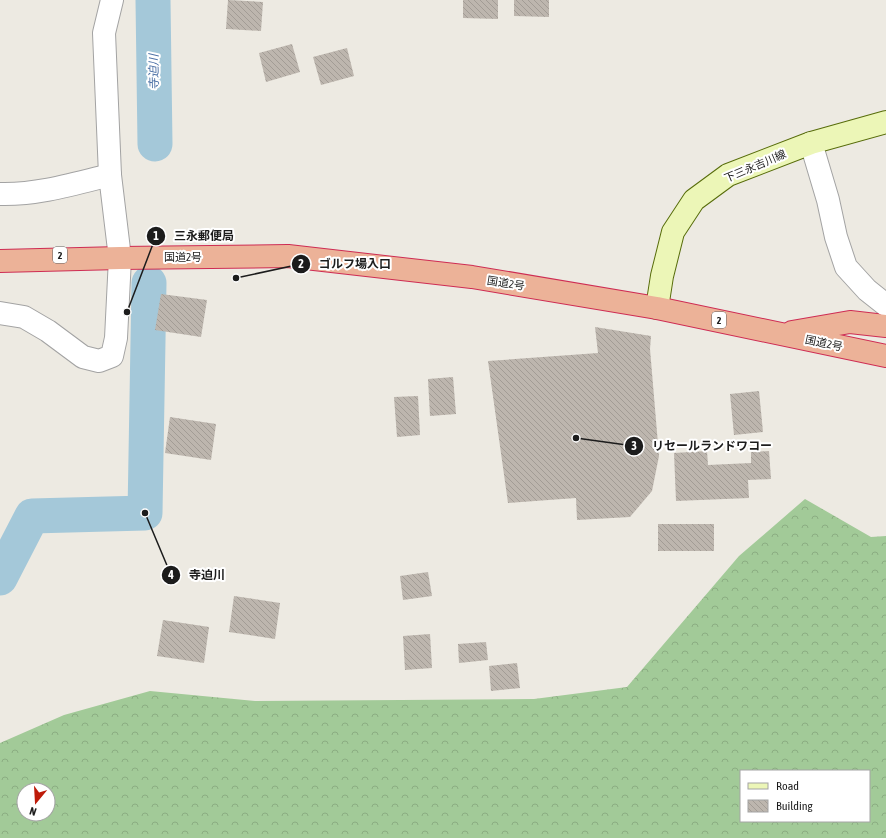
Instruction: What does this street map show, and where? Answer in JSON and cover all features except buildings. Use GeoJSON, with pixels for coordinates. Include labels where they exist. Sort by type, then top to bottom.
{"type":"FeatureCollection","features":[{"type":"Feature","properties":{"kind":"highway","name":"国道2号"},"geometry":{"type":"LineString","coordinates":[[0,252],[120,258]]}},
{"type":"Feature","properties":{"kind":"highway","name":"国道2号"},"geometry":{"type":"LineString","coordinates":[[0,261],[288,256],[472,277],[657,308],[886,356]]}},
{"type":"Feature","properties":{"kind":"highway"},"geometry":{"type":"LineString","coordinates":[[780,333],[850,322],[886,326]]}},
{"type":"Feature","properties":{"kind":"main road","name":"下三永吉川線"},"geometry":{"type":"LineString","coordinates":[[657,308],[662,276],[673,232],[694,200],[728,175],[811,143],[886,122]]}},
{"type":"Feature","properties":{"kind":"street"},"geometry":{"type":"LineString","coordinates":[[0,314],[24,317],[48,331],[83,357],[100,361],[112,356],[116,338],[120,258],[110,175],[104,33],[112,0]]}},
{"type":"Feature","properties":{"kind":"street"},"geometry":{"type":"LineString","coordinates":[[811,143],[828,200],[836,237],[846,267],[867,290],[886,305]]}},
{"type":"Feature","properties":{"kind":"street"},"geometry":{"type":"LineString","coordinates":[[0,194],[14,194],[52,189],[110,175]]}},
{"type":"Feature","properties":{"kind":"green space"},"geometry":{"type":"Polygon","coordinates":[[[805,499],[871,537],[886,536],[886,838],[0,838],[0,743],[64,715],[150,691],[255,701],[534,699],[627,687],[739,556],[805,499]]]}},
{"type":"Feature","properties":{"kind":"waterway","name":"寺迫川"},"geometry":{"type":"LineString","coordinates":[[153,0],[155,144]]}},
{"type":"Feature","properties":{"kind":"waterway","name":"寺迫川"},"geometry":{"type":"LineString","coordinates":[[0,578],[32,516],[145,513],[149,283]]}},
{"type":"Feature","properties":{"kind":"place","name":"ゴルフ場入口"},"geometry":{"type":"Point","coordinates":[236,278]}},
{"type":"Feature","properties":{"kind":"place","name":"三永郵便局"},"geometry":{"type":"Point","coordinates":[127,312]}},
{"type":"Feature","properties":{"kind":"place","name":"リセールランドワコー"},"geometry":{"type":"Point","coordinates":[576,438]}},
{"type":"Feature","properties":{"kind":"place","name":"寺迫川"},"geometry":{"type":"Point","coordinates":[145,513]}}]}
